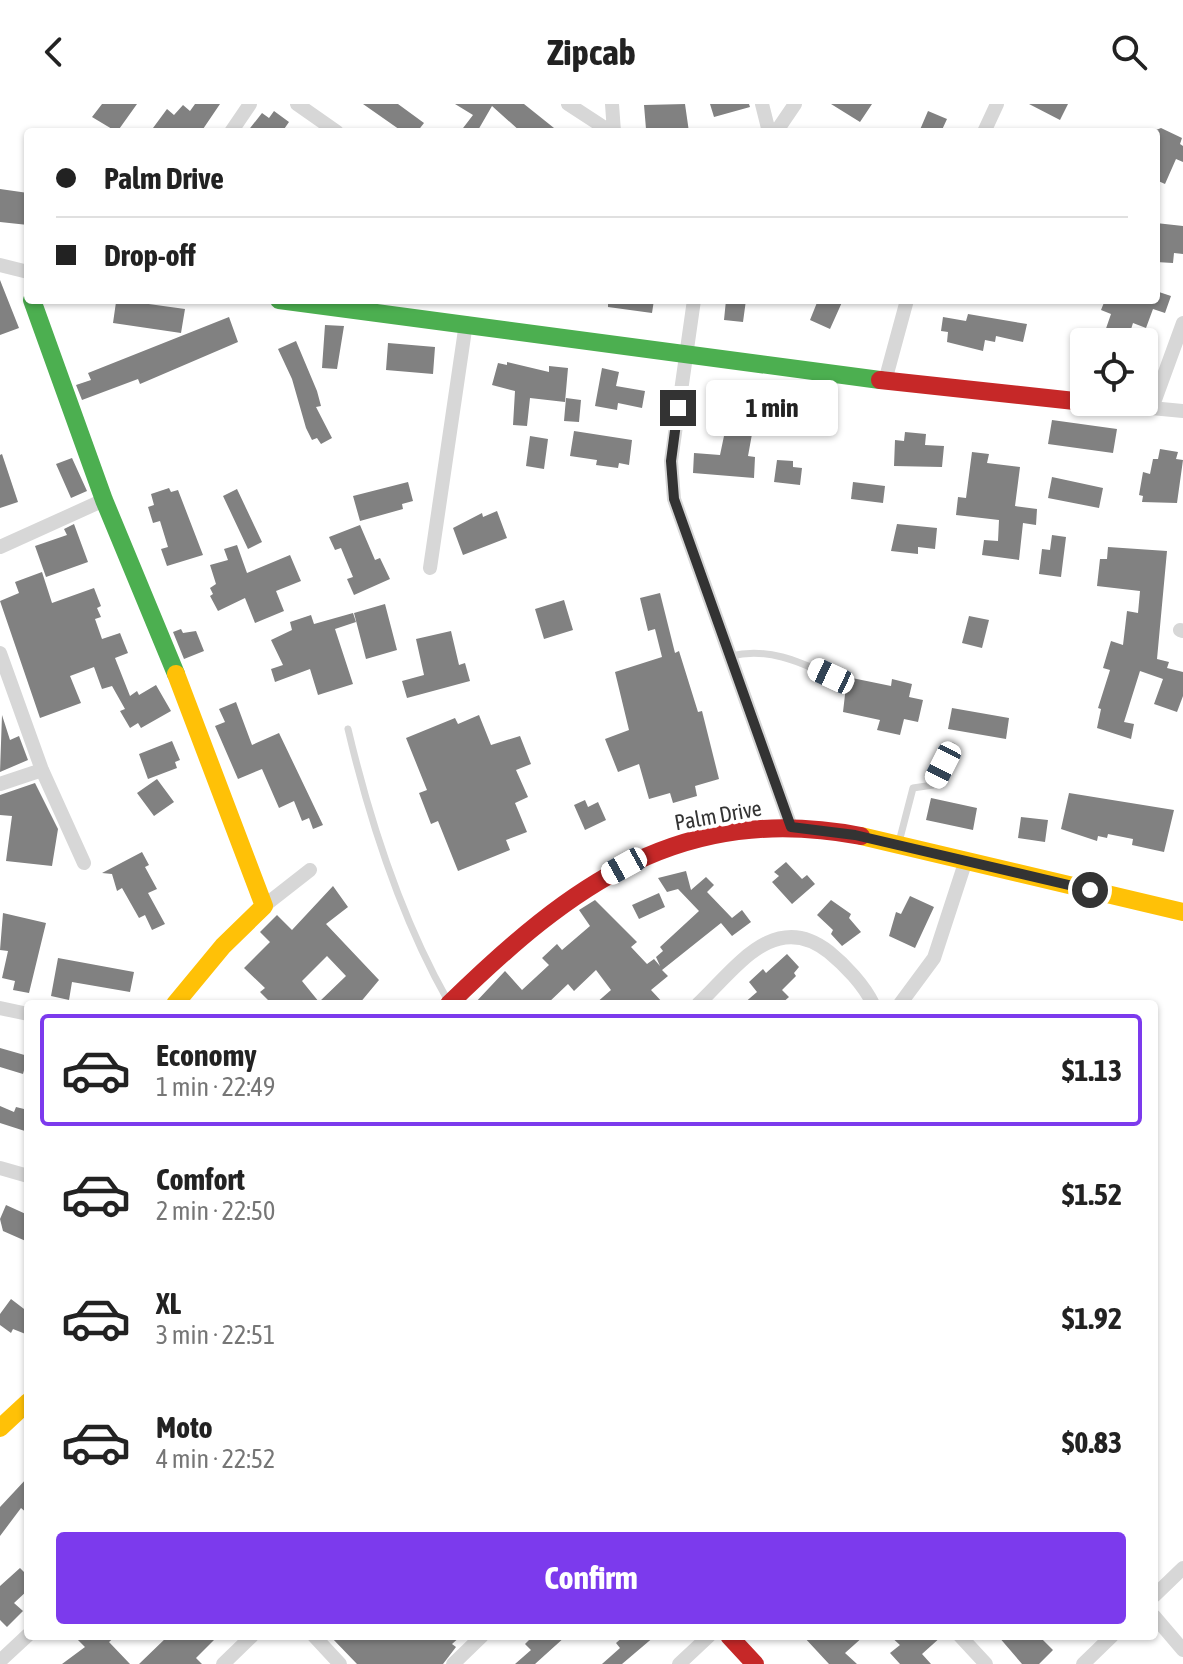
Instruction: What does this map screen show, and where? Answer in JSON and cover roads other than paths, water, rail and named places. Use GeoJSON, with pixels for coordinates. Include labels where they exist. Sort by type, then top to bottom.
{"type":"FeatureCollection","features":[{"type":"Feature","properties":{"kind":"street"},"geometry":{"type":"LineString","coordinates":[[234,128],[250,104]]}},
{"type":"Feature","properties":{"kind":"street"},"geometry":{"type":"LineString","coordinates":[[297,104],[331,128]]}},
{"type":"Feature","properties":{"kind":"street"},"geometry":{"type":"LineString","coordinates":[[568,104],[607,128]]}},
{"type":"Feature","properties":{"kind":"street"},"geometry":{"type":"LineString","coordinates":[[612,104],[613,128]]}},
{"type":"Feature","properties":{"kind":"street"},"geometry":{"type":"LineString","coordinates":[[762,104],[768,128]]}},
{"type":"Feature","properties":{"kind":"street"},"geometry":{"type":"LineString","coordinates":[[779,128],[795,104]]}},
{"type":"Feature","properties":{"kind":"street"},"geometry":{"type":"LineString","coordinates":[[986,128],[997,104]]}},
{"type":"Feature","properties":{"kind":"street"},"geometry":{"type":"LineString","coordinates":[[0,265],[24,271]]}},
{"type":"Feature","properties":{"kind":"street"},"geometry":{"type":"LineString","coordinates":[[33,304],[104,500],[201,733],[264,906]]}},
{"type":"Feature","properties":{"kind":"street"},"geometry":{"type":"LineString","coordinates":[[312,304],[466,323],[686,356],[1070,400]]}},
{"type":"Feature","properties":{"kind":"street"},"geometry":{"type":"LineString","coordinates":[[693,304],[671,461],[674,499],[791,827]]}},
{"type":"Feature","properties":{"kind":"street"},"geometry":{"type":"LineString","coordinates":[[885,381],[906,304]]}},
{"type":"Feature","properties":{"kind":"street"},"geometry":{"type":"LineString","coordinates":[[430,568],[466,323]]}},
{"type":"Feature","properties":{"kind":"street"},"geometry":{"type":"LineString","coordinates":[[1158,392],[1183,323]]}},
{"type":"Feature","properties":{"kind":"street"},"geometry":{"type":"LineString","coordinates":[[1158,409],[1183,411]]}},
{"type":"Feature","properties":{"kind":"street"},"geometry":{"type":"LineString","coordinates":[[0,547],[104,500]]}},
{"type":"Feature","properties":{"kind":"street"},"geometry":{"type":"LineString","coordinates":[[0,653],[42,770],[84,863]]}},
{"type":"Feature","properties":{"kind":"street"},"geometry":{"type":"LineString","coordinates":[[0,784],[42,770]]}},
{"type":"Feature","properties":{"kind":"street","name":"Palm Drive"},"geometry":{"type":"LineString","coordinates":[[453,1000],[526,930],[577,892],[624,866],[673,847],[714,836],[791,827],[855,835],[1183,912]]}},
{"type":"Feature","properties":{"kind":"street"},"geometry":{"type":"LineString","coordinates":[[903,1000],[934,958],[966,860]]}},
{"type":"Feature","properties":{"kind":"street"},"geometry":{"type":"LineString","coordinates":[[178,1000],[223,946],[264,906],[310,870]]}},
{"type":"Feature","properties":{"kind":"street"},"geometry":{"type":"LineString","coordinates":[[702,1000],[747,958],[778,936],[797,935],[816,942],[837,958],[870,1000]]}},
{"type":"Feature","properties":{"kind":"street"},"geometry":{"type":"LineString","coordinates":[[0,1008],[24,1013]]}},
{"type":"Feature","properties":{"kind":"street"},"geometry":{"type":"LineString","coordinates":[[0,1168],[24,1175]]}},
{"type":"Feature","properties":{"kind":"street"},"geometry":{"type":"LineString","coordinates":[[0,1428],[24,1406]]}},
{"type":"Feature","properties":{"kind":"street"},"geometry":{"type":"LineString","coordinates":[[1158,1592],[1183,1568]]}},
{"type":"Feature","properties":{"kind":"street"},"geometry":{"type":"LineString","coordinates":[[1158,1621],[1183,1650]]}},
{"type":"Feature","properties":{"kind":"street"},"geometry":{"type":"LineString","coordinates":[[0,1661],[24,1639]]}},
{"type":"Feature","properties":{"kind":"street"},"geometry":{"type":"LineString","coordinates":[[223,1664],[248,1640]]}},
{"type":"Feature","properties":{"kind":"street"},"geometry":{"type":"LineString","coordinates":[[318,1640],[340,1664]]}},
{"type":"Feature","properties":{"kind":"street"},"geometry":{"type":"LineString","coordinates":[[453,1664],[478,1640]]}},
{"type":"Feature","properties":{"kind":"street"},"geometry":{"type":"LineString","coordinates":[[679,1664],[705,1640]]}},
{"type":"Feature","properties":{"kind":"street"},"geometry":{"type":"LineString","coordinates":[[733,1640],[755,1664]]}},
{"type":"Feature","properties":{"kind":"street"},"geometry":{"type":"LineString","coordinates":[[964,1640],[986,1664]]}},
{"type":"Feature","properties":{"kind":"street"},"geometry":{"type":"LineString","coordinates":[[1083,1664],[1108,1640]]}},
{"type":"Feature","properties":{"kind":"lane"},"geometry":{"type":"LineString","coordinates":[[731,656],[753,650],[794,659],[831,676]]}},
{"type":"Feature","properties":{"kind":"lane"},"geometry":{"type":"LineString","coordinates":[[348,729],[360,782],[409,920],[447,1000]]}},
{"type":"Feature","properties":{"kind":"lane"},"geometry":{"type":"LineString","coordinates":[[898,844],[913,788],[933,785],[953,746]]}}]}
